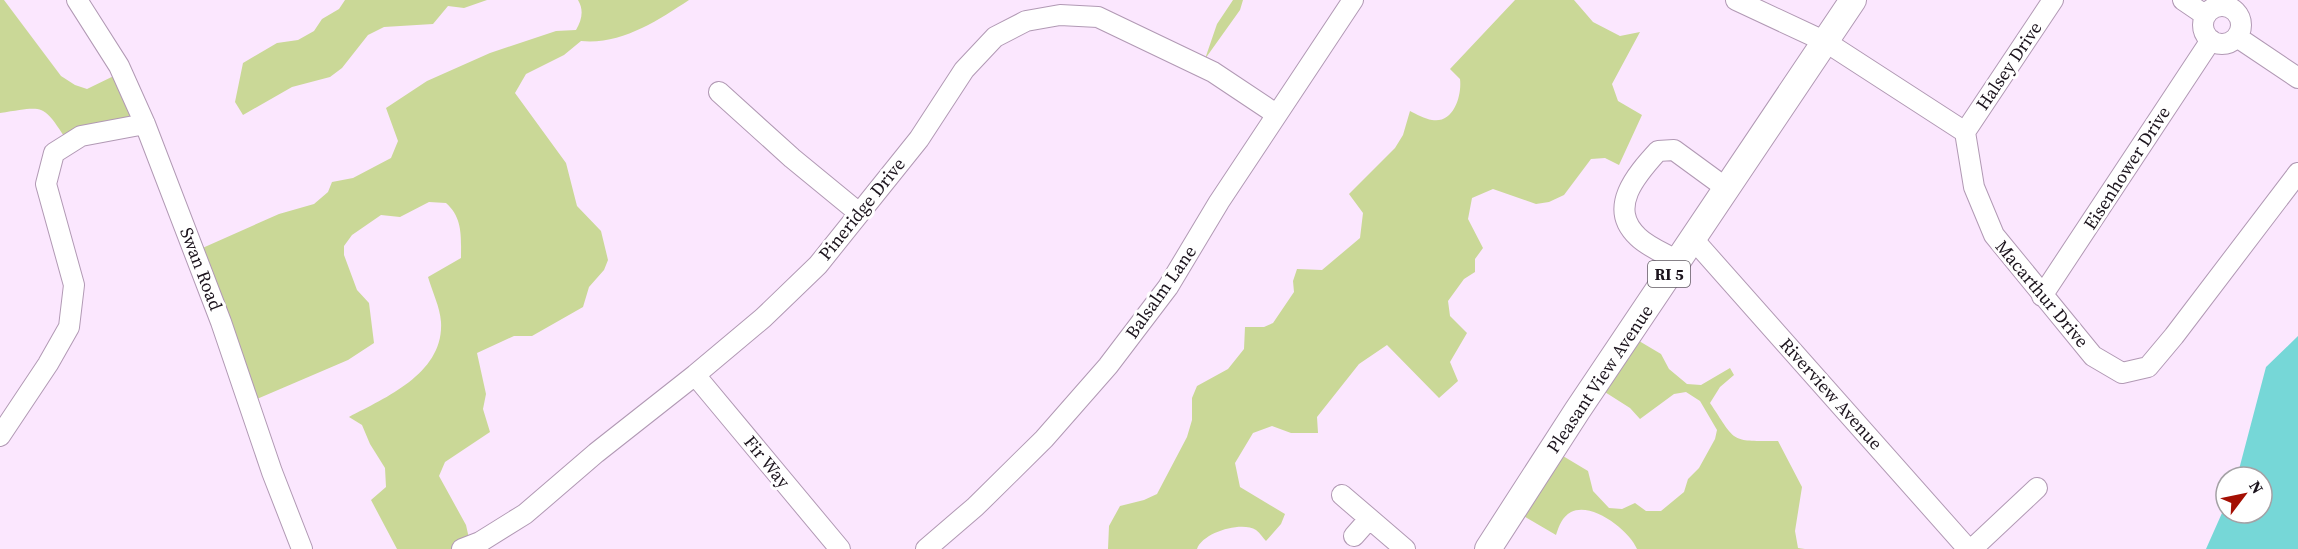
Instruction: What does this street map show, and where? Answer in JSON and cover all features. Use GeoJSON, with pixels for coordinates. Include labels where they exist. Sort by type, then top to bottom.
{"type":"FeatureCollection","features":[{"type":"Feature","properties":{"kind":"main road","name":"Pleasant View Avenue"},"geometry":{"type":"LineString","coordinates":[[1488,549],[1853,0]]}},
{"type":"Feature","properties":{"kind":"street","name":"Swan Road"},"geometry":{"type":"LineString","coordinates":[[77,0],[119,66],[145,124],[221,322],[272,472],[302,549]]}},
{"type":"Feature","properties":{"kind":"street","name":"Balsalm Lane"},"geometry":{"type":"LineString","coordinates":[[926,549],[975,507],[1044,439],[1108,366],[1168,287],[1219,202],[1353,0]]}},
{"type":"Feature","properties":{"kind":"street"},"geometry":{"type":"LineString","coordinates":[[1736,0],[1826,42],[1965,132]]}},
{"type":"Feature","properties":{"kind":"street","name":"Halsey Drive"},"geometry":{"type":"LineString","coordinates":[[1965,132],[2053,0]]}},
{"type":"Feature","properties":{"kind":"street"},"geometry":{"type":"LineString","coordinates":[[2183,0],[2205,15]]}},
{"type":"Feature","properties":{"kind":"street"},"geometry":{"type":"LineString","coordinates":[[2218,5],[2236,5],[2240,23],[2237,37],[2225,44],[2211,40],[2203,29],[2202,22],[2205,15],[2211,8],[2218,5]]}},
{"type":"Feature","properties":{"kind":"street","name":"Pineridge Drive"},"geometry":{"type":"LineString","coordinates":[[462,549],[480,543],[525,514],[596,453],[763,318],[818,264],[919,138],[964,69],[995,37],[1026,21],[1060,15],[1098,17],[1213,72],[1276,114]]}},
{"type":"Feature","properties":{"kind":"street"},"geometry":{"type":"LineString","coordinates":[[2237,37],[2298,78]]}},
{"type":"Feature","properties":{"kind":"street","name":"Eisenhower Drive"},"geometry":{"type":"LineString","coordinates":[[2042,296],[2211,40]]}},
{"type":"Feature","properties":{"kind":"street"},"geometry":{"type":"LineString","coordinates":[[719,92],[792,158],[859,213]]}},
{"type":"Feature","properties":{"kind":"street"},"geometry":{"type":"LineString","coordinates":[[0,436],[48,364],[69,327],[74,285],[46,184],[54,153],[81,136],[145,124]]}},
{"type":"Feature","properties":{"kind":"street","name":"Macarthur Drive"},"geometry":{"type":"LineString","coordinates":[[1965,132],[1974,187],[1994,235],[2093,356],[2122,373],[2148,367],[2298,172]]}},
{"type":"Feature","properties":{"kind":"street"},"geometry":{"type":"LineString","coordinates":[[1678,261],[1639,238],[1625,221],[1623,204],[1638,173],[1658,151],[1674,150],[1726,188]]}},
{"type":"Feature","properties":{"kind":"street","name":"Riverview Avenue"},"geometry":{"type":"LineString","coordinates":[[1693,239],[1970,549]]}},
{"type":"Feature","properties":{"kind":"street","name":"Fir Way"},"geometry":{"type":"LineString","coordinates":[[695,375],[840,549]]}},
{"type":"Feature","properties":{"kind":"street"},"geometry":{"type":"LineString","coordinates":[[1970,549],[2037,488]]}},
{"type":"Feature","properties":{"kind":"street"},"geometry":{"type":"LineString","coordinates":[[1342,495],[1405,549]]}},
{"type":"Feature","properties":{"kind":"street"},"geometry":{"type":"LineString","coordinates":[[1354,536],[1369,519]]}},
{"type":"Feature","properties":{"kind":"shaded area"},"geometry":{"type":"Polygon","coordinates":[[[0,0],[4,0],[61,76],[75,85],[87,89],[124,71],[146,121],[68,142],[53,120],[42,110],[26,109],[0,113],[0,0]]]}},
{"type":"Feature","properties":{"kind":"shaded area"},"geometry":{"type":"Polygon","coordinates":[[[345,0],[487,0],[464,8],[448,6],[433,24],[384,27],[368,35],[342,68],[330,77],[292,87],[243,115],[235,102],[243,63],[277,43],[298,40],[314,31],[322,19],[339,9],[345,0]]]}},
{"type":"Feature","properties":{"kind":"shaded area"},"geometry":{"type":"Polygon","coordinates":[[[578,0],[689,0],[638,30],[610,39],[581,41],[564,55],[526,74],[515,93],[566,163],[577,206],[601,231],[608,260],[604,270],[589,287],[583,307],[532,336],[514,336],[477,353],[486,394],[483,409],[490,432],[445,462],[439,476],[466,525],[470,543],[461,549],[397,549],[371,500],[386,487],[385,468],[370,444],[362,425],[349,417],[396,392],[423,369],[433,356],[439,340],[441,322],[438,305],[428,277],[461,258],[460,228],[456,215],[446,203],[429,202],[400,217],[381,215],[352,235],[344,246],[344,255],[357,290],[369,303],[374,343],[348,360],[252,401],[198,250],[279,214],[314,204],[328,192],[332,182],[353,178],[391,158],[398,141],[386,108],[427,81],[490,53],[556,31],[576,30],[582,15],[578,0]]]}},
{"type":"Feature","properties":{"kind":"shaded area"},"geometry":{"type":"Polygon","coordinates":[[[1233,0],[1243,0],[1240,10],[1205,59],[1217,24],[1233,0]]]}},
{"type":"Feature","properties":{"kind":"shaded area"},"geometry":{"type":"Polygon","coordinates":[[[1515,0],[1574,0],[1593,22],[1620,36],[1640,32],[1612,84],[1618,101],[1642,115],[1619,165],[1605,158],[1591,159],[1564,195],[1549,202],[1536,204],[1493,189],[1472,198],[1468,219],[1483,248],[1475,259],[1475,272],[1464,279],[1448,301],[1450,316],[1467,333],[1450,362],[1458,381],[1439,398],[1387,345],[1359,364],[1317,417],[1318,433],[1291,433],[1272,426],[1253,433],[1235,463],[1240,487],[1285,514],[1281,524],[1266,541],[1256,530],[1242,527],[1215,533],[1201,543],[1197,549],[1108,549],[1109,526],[1120,506],[1157,494],[1187,437],[1192,420],[1192,398],[1197,386],[1228,369],[1244,349],[1245,327],[1264,327],[1273,323],[1294,292],[1293,281],[1297,269],[1322,270],[1360,238],[1363,213],[1349,194],[1395,148],[1403,135],[1410,111],[1432,120],[1446,118],[1451,113],[1460,93],[1460,79],[1450,69],[1515,0]]]}},
{"type":"Feature","properties":{"kind":"shaded area"},"geometry":{"type":"Polygon","coordinates":[[[1629,335],[1661,354],[1669,369],[1687,384],[1701,385],[1730,368],[1734,375],[1720,387],[1710,403],[1730,433],[1736,437],[1750,441],[1778,441],[1802,487],[1795,531],[1798,548],[1805,549],[1637,549],[1619,526],[1599,514],[1580,510],[1571,512],[1561,522],[1556,535],[1515,511],[1553,450],[1588,471],[1593,491],[1609,508],[1622,509],[1635,503],[1646,511],[1661,511],[1684,492],[1688,479],[1699,468],[1715,439],[1717,430],[1700,401],[1686,392],[1674,394],[1640,419],[1630,408],[1597,387],[1629,335]]]}},
{"type":"Feature","properties":{"kind":"shaded area"},"geometry":{"type":"Polygon","coordinates":[[[2298,336],[2298,549],[2206,549],[2217,525],[2274,525],[2274,465],[2240,465],[2266,367],[2298,336]]]}}]}
